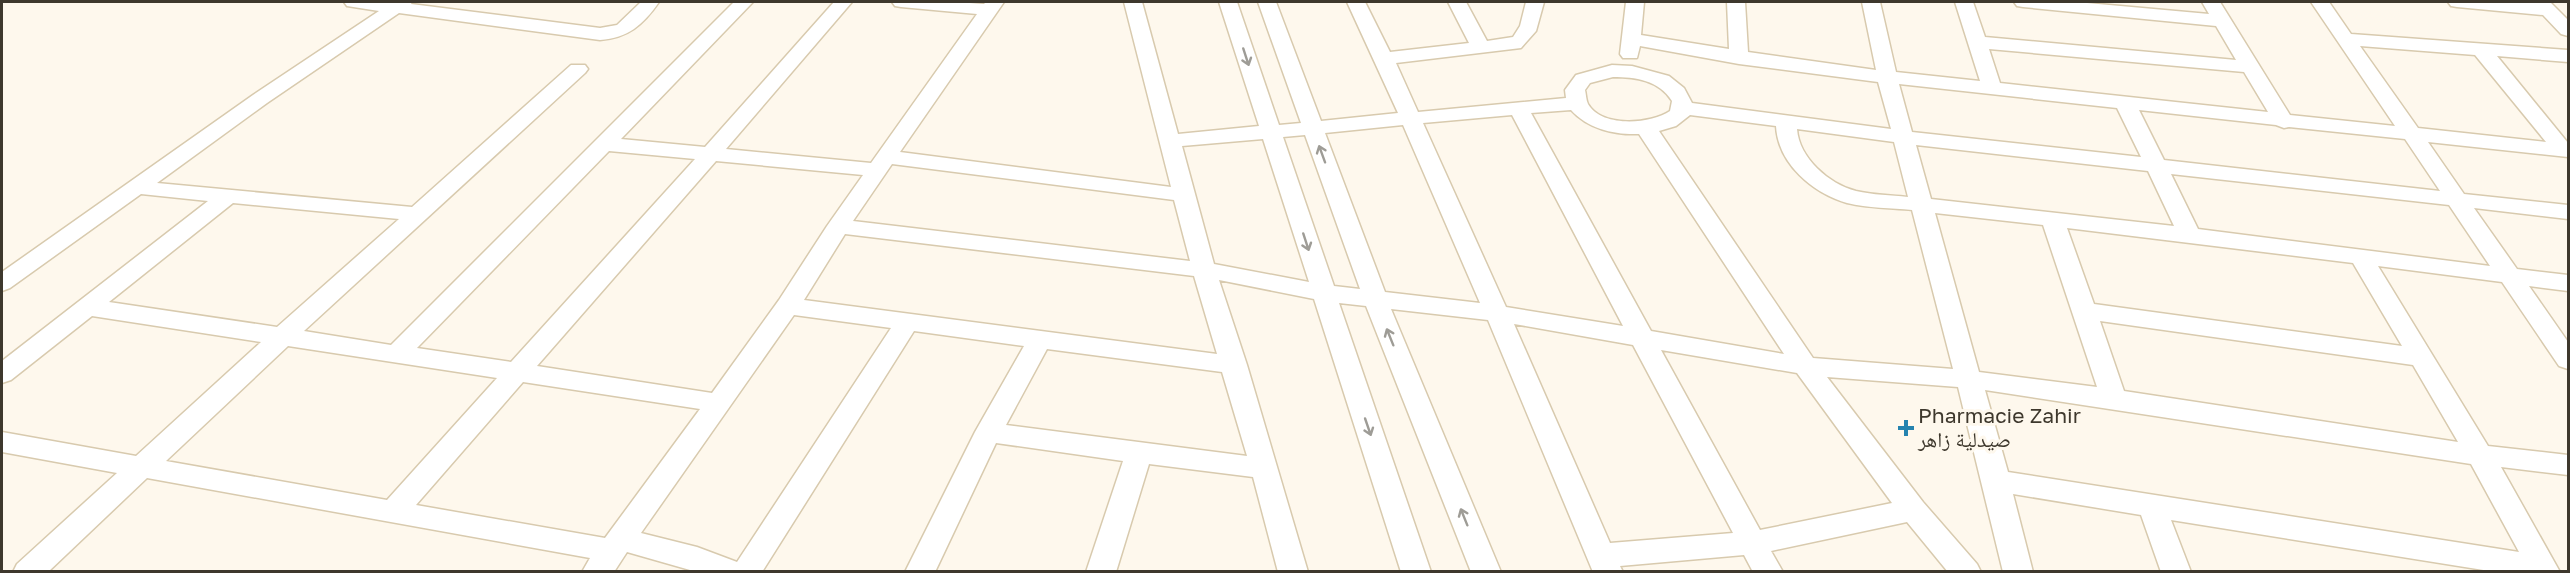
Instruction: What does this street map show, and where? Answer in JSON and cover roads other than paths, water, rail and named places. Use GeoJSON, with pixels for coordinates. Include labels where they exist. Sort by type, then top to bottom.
{"type":"FeatureCollection","features":[{"type":"Feature","properties":{"kind":"street"},"geometry":{"type":"LineString","coordinates":[[353,2],[400,4],[608,34],[615,34],[627,28],[650,2]]}},
{"type":"Feature","properties":{"kind":"street"},"geometry":{"type":"LineString","coordinates":[[396,355],[744,2]]}},
{"type":"Feature","properties":{"kind":"street"},"geometry":{"type":"LineString","coordinates":[[393,512],[843,2]]}},
{"type":"Feature","properties":{"kind":"street"},"geometry":{"type":"LineString","coordinates":[[901,2],[991,6]]}},
{"type":"Feature","properties":{"kind":"street"},"geometry":{"type":"LineString","coordinates":[[1132,2],[1204,270],[1234,365],[1293,572]]}},
{"type":"Feature","properties":{"kind":"street"},"geometry":{"type":"LineString","coordinates":[[1228,2],[1416,572]]}},
{"type":"Feature","properties":{"kind":"street"},"geometry":{"type":"LineString","coordinates":[[1267,2],[1376,301],[1486,572]]}},
{"type":"Feature","properties":{"kind":"street"},"geometry":{"type":"LineString","coordinates":[[1356,2],[1384,59],[1497,313],[1604,563],[1753,543],[1913,510]]}},
{"type":"Feature","properties":{"kind":"street"},"geometry":{"type":"LineString","coordinates":[[1457,2],[1481,48]]}},
{"type":"Feature","properties":{"kind":"street"},"geometry":{"type":"LineString","coordinates":[[1384,59],[1514,44],[1525,36],[1531,22],[1535,2]]}},
{"type":"Feature","properties":{"kind":"street"},"geometry":{"type":"LineString","coordinates":[[1628,71],[1635,2]]}},
{"type":"Feature","properties":{"kind":"street"},"geometry":{"type":"LineString","coordinates":[[1736,2],[1739,58]]}},
{"type":"Feature","properties":{"kind":"street"},"geometry":{"type":"LineString","coordinates":[[1871,2],[1887,77],[1996,481],[2018,572]]}},
{"type":"Feature","properties":{"kind":"street"},"geometry":{"type":"LineString","coordinates":[[1964,2],[1992,88]]}},
{"type":"Feature","properties":{"kind":"street"},"geometry":{"type":"LineString","coordinates":[[2022,2],[2224,21]]}},
{"type":"Feature","properties":{"kind":"street"},"geometry":{"type":"LineString","coordinates":[[2211,2],[2284,122]]}},
{"type":"Feature","properties":{"kind":"street"},"geometry":{"type":"LineString","coordinates":[[2320,2],[2413,133],[2568,360]]}},
{"type":"Feature","properties":{"kind":"street"},"geometry":{"type":"LineString","coordinates":[[2457,2],[2544,6],[2568,30]]}},
{"type":"Feature","properties":{"kind":"street"},"geometry":{"type":"LineString","coordinates":[[2,283],[135,187],[400,4]]}},
{"type":"Feature","properties":{"kind":"street"},"geometry":{"type":"LineString","coordinates":[[610,554],[788,306],[838,226],[884,164],[991,6]]}},
{"type":"Feature","properties":{"kind":"street"},"geometry":{"type":"LineString","coordinates":[[1632,39],[1679,45],[1739,58],[1887,77],[2566,151]]}},
{"type":"Feature","properties":{"kind":"street"},"geometry":{"type":"LineString","coordinates":[[2347,39],[2568,56]]}},
{"type":"Feature","properties":{"kind":"street"},"geometry":{"type":"LineString","coordinates":[[1977,42],[2251,67]]}},
{"type":"Feature","properties":{"kind":"street"},"geometry":{"type":"LineString","coordinates":[[2481,49],[2566,151]]}},
{"type":"Feature","properties":{"kind":"street"},"geometry":{"type":"LineString","coordinates":[[28,572],[281,338],[578,69]]}},
{"type":"Feature","properties":{"kind":"street"},"geometry":{"type":"LineString","coordinates":[[1628,71],[1666,83],[1680,95],[1683,108],[1675,119],[1646,128],[1609,124],[1588,115],[1576,103],[1575,90],[1584,79],[1601,72],[1628,71]]}},
{"type":"Feature","properties":{"kind":"street"},"geometry":{"type":"LineString","coordinates":[[1170,141],[1576,103]]}},
{"type":"Feature","properties":{"kind":"street"},"geometry":{"type":"LineString","coordinates":[[2125,103],[2190,235]]}},
{"type":"Feature","properties":{"kind":"street"},"geometry":{"type":"LineString","coordinates":[[1518,108],[1768,572]]}},
{"type":"Feature","properties":{"kind":"street"},"geometry":{"type":"LineString","coordinates":[[1683,108],[1903,138],[2154,164],[2568,212]]}},
{"type":"Feature","properties":{"kind":"street"},"geometry":{"type":"LineString","coordinates":[[1786,122],[1785,137],[1793,152],[1820,183],[1833,191],[1852,197],[2190,235],[2568,283]]}},
{"type":"Feature","properties":{"kind":"street"},"geometry":{"type":"LineString","coordinates":[[1646,128],[1804,366],[1913,510],[1966,572]]}},
{"type":"Feature","properties":{"kind":"street"},"geometry":{"type":"LineString","coordinates":[[603,144],[711,154],[884,164],[1185,195]]}},
{"type":"Feature","properties":{"kind":"street"},"geometry":{"type":"LineString","coordinates":[[135,187],[418,213]]}},
{"type":"Feature","properties":{"kind":"street"},"geometry":{"type":"LineString","coordinates":[[2,374],[228,196]]}},
{"type":"Feature","properties":{"kind":"street"},"geometry":{"type":"LineString","coordinates":[[2053,219],[2114,399]]}},
{"type":"Feature","properties":{"kind":"street"},"geometry":{"type":"LineString","coordinates":[[838,226],[1204,270],[1323,293],[1376,301],[1497,313],[1804,366],[1968,379],[2480,455],[2568,465]]}},
{"type":"Feature","properties":{"kind":"street"},"geometry":{"type":"LineString","coordinates":[[2361,257],[2480,455],[2544,569]]}},
{"type":"Feature","properties":{"kind":"street"},"geometry":{"type":"LineString","coordinates":[[788,306],[1234,365]]}},
{"type":"Feature","properties":{"kind":"street"},"geometry":{"type":"LineString","coordinates":[[88,307],[719,403]]}},
{"type":"Feature","properties":{"kind":"street"},"geometry":{"type":"LineString","coordinates":[[2085,311],[2423,358]]}},
{"type":"Feature","properties":{"kind":"street"},"geometry":{"type":"LineString","coordinates":[[746,572],[908,321]]}},
{"type":"Feature","properties":{"kind":"street"},"geometry":{"type":"LineString","coordinates":[[920,572],[988,432],[1040,339]]}},
{"type":"Feature","properties":{"kind":"street"},"geometry":{"type":"LineString","coordinates":[[988,432],[1264,468]]}},
{"type":"Feature","properties":{"kind":"street"},"geometry":{"type":"LineString","coordinates":[[2,442],[393,512],[610,554],[697,559],[731,572]]}},
{"type":"Feature","properties":{"kind":"street"},"geometry":{"type":"LineString","coordinates":[[1101,572],[1138,453]]}},
{"type":"Feature","properties":{"kind":"street"},"geometry":{"type":"LineString","coordinates":[[1996,481],[2544,569]]}},
{"type":"Feature","properties":{"kind":"street"},"geometry":{"type":"LineString","coordinates":[[2152,506],[2176,572]]}},
{"type":"Feature","properties":{"kind":"place","name":"Pharmacie Zahir صيدلية زاهر"},"geometry":{"type":"Point","coordinates":[1906,428]}}]}
